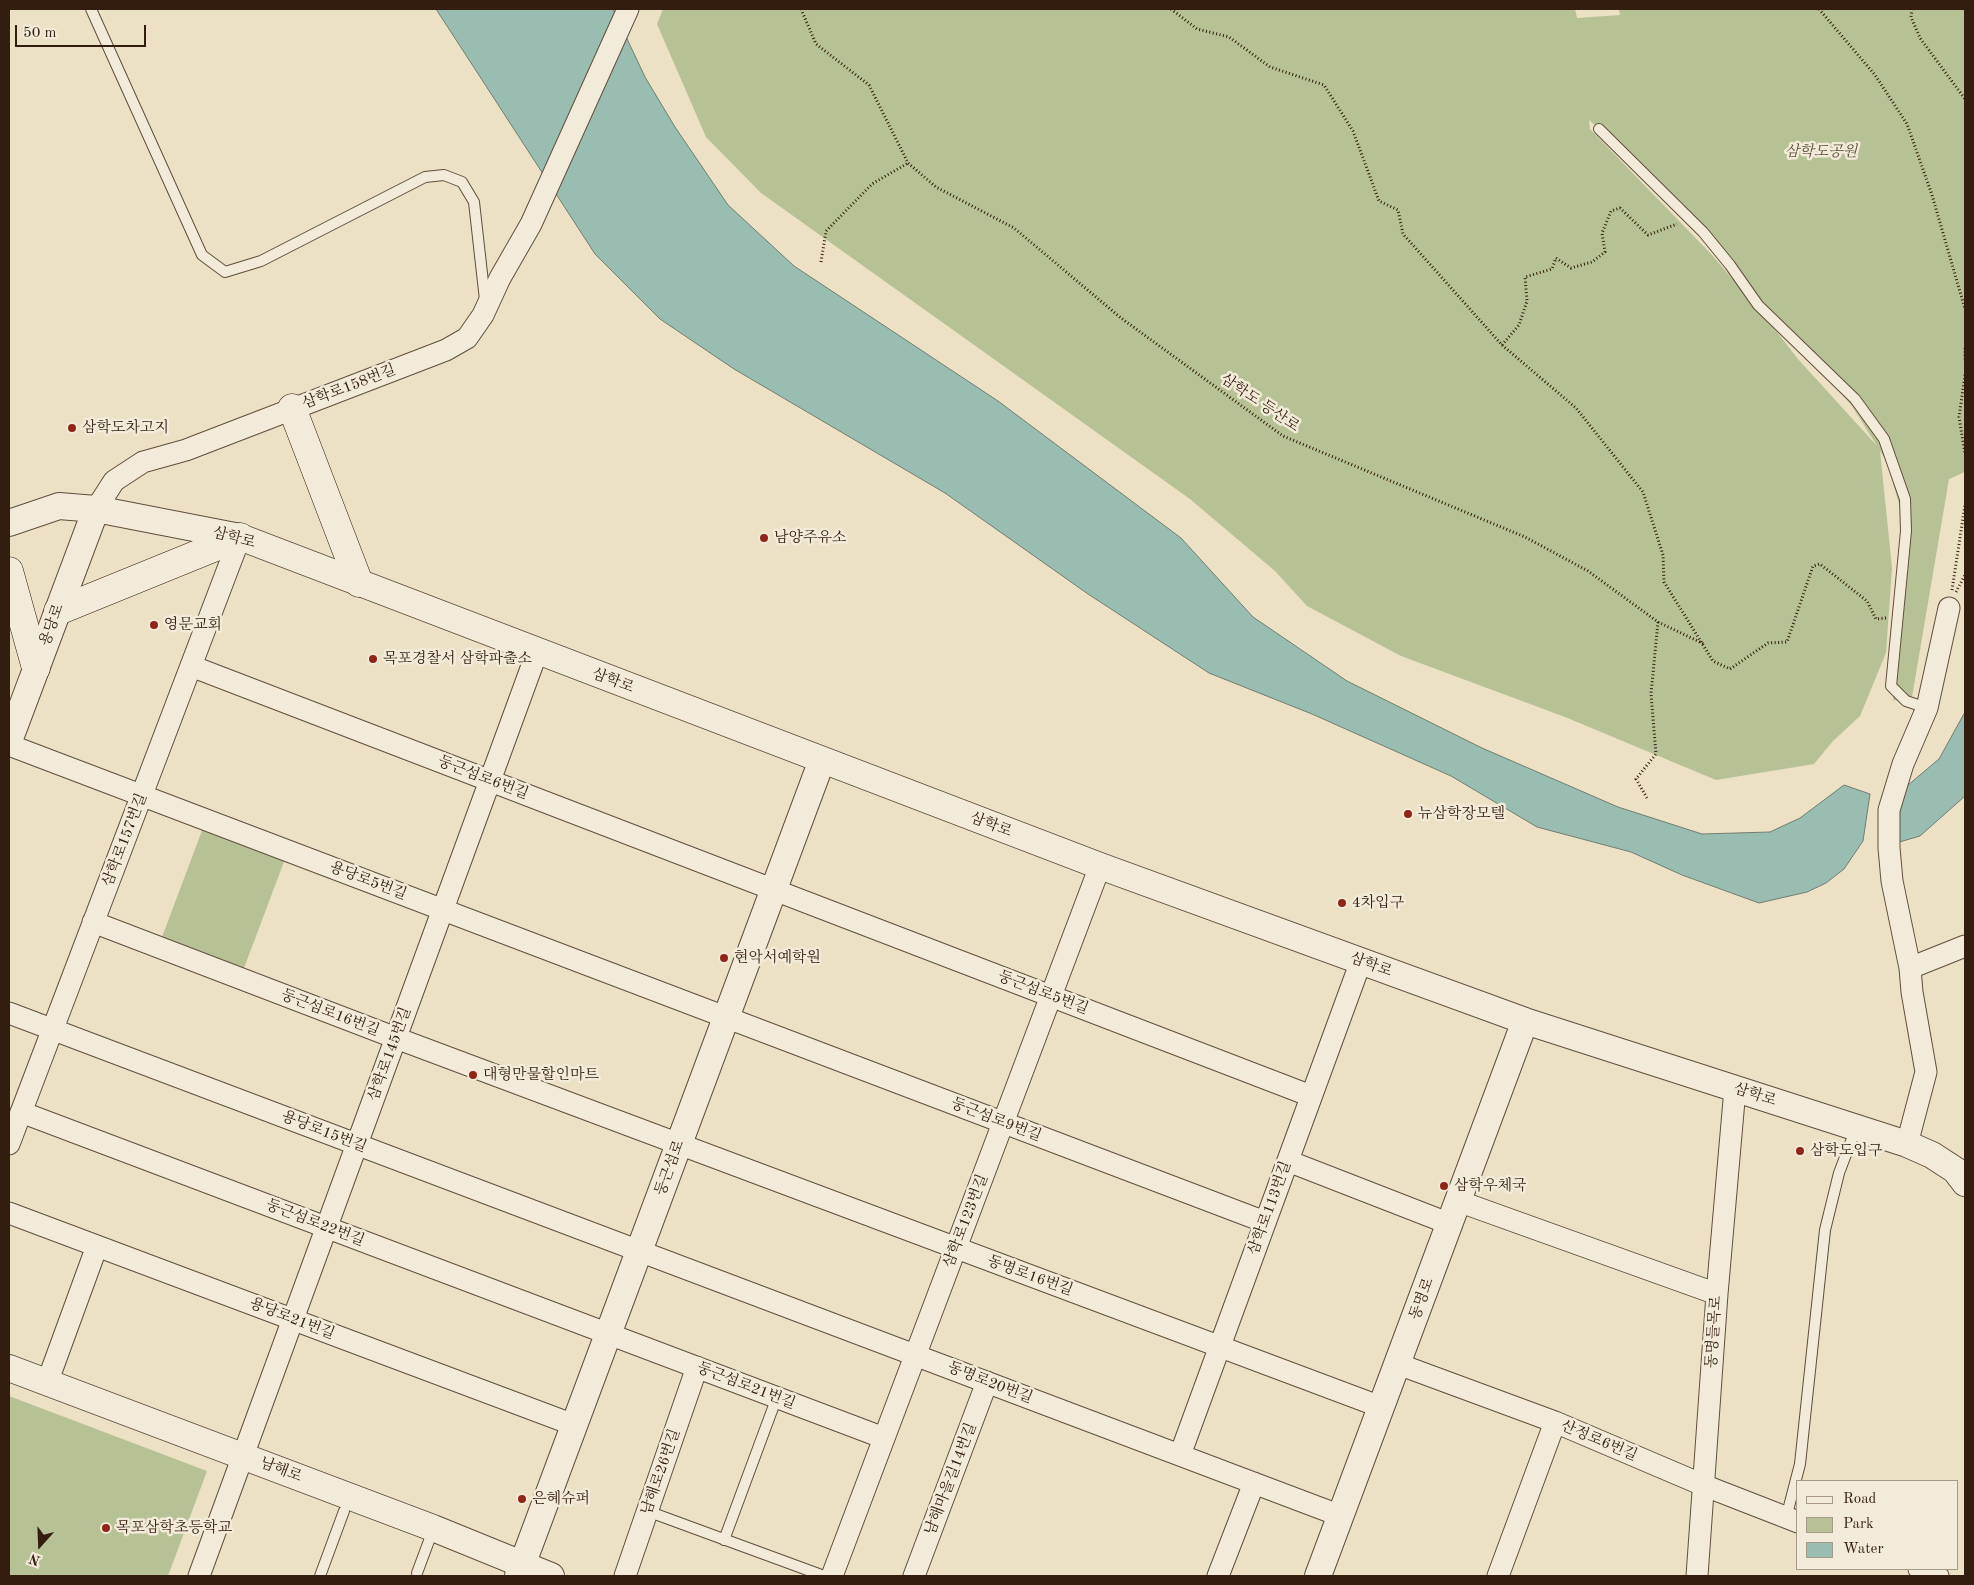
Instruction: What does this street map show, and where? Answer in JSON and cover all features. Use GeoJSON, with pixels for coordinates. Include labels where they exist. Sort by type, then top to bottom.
{"type":"FeatureCollection","features":[{"type":"Feature","properties":{"kind":"main road"},"geometry":{"type":"LineString","coordinates":[[292,408],[359,583]]}},
{"type":"Feature","properties":{"kind":"main road"},"geometry":{"type":"LineString","coordinates":[[58,610],[240,537]]}},
{"type":"Feature","properties":{"kind":"main road"},"geometry":{"type":"LineString","coordinates":[[9,571],[36,668]]}},
{"type":"Feature","properties":{"kind":"street","name":"삼학로158번길"},"geometry":{"type":"LineString","coordinates":[[96,509],[114,481],[143,462],[186,450],[457,345],[472,332],[542,197],[628,9]]}},
{"type":"Feature","properties":{"kind":"street","name":"삼학로"},"geometry":{"type":"LineString","coordinates":[[9,523],[59,506],[96,509],[240,537],[1100,866],[1525,1022],[1907,1144],[1932,1155],[1955,1170],[1965,1183]]}},
{"type":"Feature","properties":{"kind":"street","name":"용당로"},"geometry":{"type":"LineString","coordinates":[[9,743],[96,509]]}},
{"type":"Feature","properties":{"kind":"street","name":"삼학로157번길"},"geometry":{"type":"LineString","coordinates":[[9,1144],[240,537]]}},
{"type":"Feature","properties":{"kind":"street"},"geometry":{"type":"LineString","coordinates":[[1907,1144],[1926,1072],[1912,992],[1910,968],[1892,881],[1888,817],[1903,764],[1926,708],[1949,608]]}},
{"type":"Feature","properties":{"kind":"street","name":"삼학로145번길"},"geometry":{"type":"LineString","coordinates":[[202,1575],[326,1227],[537,652]]}},
{"type":"Feature","properties":{"kind":"street","name":"둥근섬로6번길"},"geometry":{"type":"LineString","coordinates":[[191,666],[774,890]]}},
{"type":"Feature","properties":{"kind":"street","name":"용당로5번길"},"geometry":{"type":"LineString","coordinates":[[9,743],[142,796],[726,1018]]}},
{"type":"Feature","properties":{"kind":"street","name":"둥근섬로"},"geometry":{"type":"LineString","coordinates":[[520,1571],[822,760]]}},
{"type":"Feature","properties":{"kind":"street","name":"삼학로123번길"},"geometry":{"type":"LineString","coordinates":[[832,1576],[1100,866]]}},
{"type":"Feature","properties":{"kind":"street","name":"둥근섬로5번길"},"geometry":{"type":"LineString","coordinates":[[774,890],[1311,1096]]}},
{"type":"Feature","properties":{"kind":"street","name":"둥근섬로16번길"},"geometry":{"type":"LineString","coordinates":[[93,922],[679,1144]]}},
{"type":"Feature","properties":{"kind":"street"},"geometry":{"type":"LineString","coordinates":[[1910,968],[1965,946]]}},
{"type":"Feature","properties":{"kind":"street","name":"삼학로113번길"},"geometry":{"type":"LineString","coordinates":[[1180,1455],[1361,961]]}},
{"type":"Feature","properties":{"kind":"street","name":"용당로15번길"},"geometry":{"type":"LineString","coordinates":[[9,1013],[639,1251]]}},
{"type":"Feature","properties":{"kind":"street","name":"둥근섬로9번길"},"geometry":{"type":"LineString","coordinates":[[726,1018],[1265,1222]]}},
{"type":"Feature","properties":{"kind":"street","name":"동명로"},"geometry":{"type":"LineString","coordinates":[[1318,1576],[1525,1022]]}},
{"type":"Feature","properties":{"kind":"street","name":"동명들목로"},"geometry":{"type":"LineString","coordinates":[[1696,1576],[1717,1294],[1735,1089]]}},
{"type":"Feature","properties":{"kind":"street","name":"둥근섬로22번길"},"geometry":{"type":"LineString","coordinates":[[21,1112],[609,1334]]}},
{"type":"Feature","properties":{"kind":"street","name":"동명로16번길"},"geometry":{"type":"LineString","coordinates":[[679,1144],[1381,1407]]}},
{"type":"Feature","properties":{"kind":"street"},"geometry":{"type":"LineString","coordinates":[[1288,1161],[1717,1294]]}},
{"type":"Feature","properties":{"kind":"street","name":"용당로21번길"},"geometry":{"type":"LineString","coordinates":[[9,1213],[574,1425]]}},
{"type":"Feature","properties":{"kind":"street"},"geometry":{"type":"LineString","coordinates":[[47,1383],[96,1246]]}},
{"type":"Feature","properties":{"kind":"street","name":"동명로20번길"},"geometry":{"type":"LineString","coordinates":[[639,1251],[1341,1516]]}},
{"type":"Feature","properties":{"kind":"street","name":"둥근섬로21번길"},"geometry":{"type":"LineString","coordinates":[[609,1334],[884,1438]]}},
{"type":"Feature","properties":{"kind":"street","name":"산정로6번길"},"geometry":{"type":"LineString","coordinates":[[1398,1364],[1555,1422],[1703,1485],[1792,1520]]}},
{"type":"Feature","properties":{"kind":"street","name":"남해로26번길"},"geometry":{"type":"LineString","coordinates":[[625,1576],[697,1367]]}},
{"type":"Feature","properties":{"kind":"street","name":"남해로"},"geometry":{"type":"LineString","coordinates":[[9,1368],[433,1528],[520,1571],[551,1576]]}},
{"type":"Feature","properties":{"kind":"street","name":"남해마을길14번길"},"geometry":{"type":"LineString","coordinates":[[914,1576],[987,1382]]}},
{"type":"Feature","properties":{"kind":"street"},"geometry":{"type":"LineString","coordinates":[[1499,1576],[1555,1422]]}},
{"type":"Feature","properties":{"kind":"street"},"geometry":{"type":"LineString","coordinates":[[1218,1576],[1254,1483]]}},
{"type":"Feature","properties":{"kind":"street"},"geometry":{"type":"LineString","coordinates":[[1922,1570],[1938,1576]]}},
{"type":"Feature","properties":{"kind":"lane"},"geometry":{"type":"LineString","coordinates":[[92,9],[202,256],[225,272],[261,260],[424,178],[444,175],[462,182],[474,202],[486,308]]}},
{"type":"Feature","properties":{"kind":"lane"},"geometry":{"type":"LineString","coordinates":[[1599,129],[1702,232],[1730,265],[1758,305],[1855,399],[1884,439],[1905,500],[1906,530],[1891,686],[1906,701],[1926,708]]}},
{"type":"Feature","properties":{"kind":"lane"},"geometry":{"type":"LineString","coordinates":[[1798,1480],[1825,1230],[1839,1173],[1856,1128]]}},
{"type":"Feature","properties":{"kind":"lane"},"geometry":{"type":"LineString","coordinates":[[724,1540],[776,1397]]}},
{"type":"Feature","properties":{"kind":"lane"},"geometry":{"type":"LineString","coordinates":[[1792,1520],[1796,1492]]}},
{"type":"Feature","properties":{"kind":"lane"},"geometry":{"type":"LineString","coordinates":[[320,1576],[344,1511]]}},
{"type":"Feature","properties":{"kind":"lane"},"geometry":{"type":"LineString","coordinates":[[647,1511],[824,1576]]}},
{"type":"Feature","properties":{"kind":"lane"},"geometry":{"type":"LineString","coordinates":[[417,1573],[433,1528]]}},
{"type":"Feature","properties":{"kind":"path","name":"삼학도 등산로"},"geometry":{"type":"LineString","coordinates":[[801,9],[816,44],[869,85],[908,162],[936,187],[1014,228],[1121,318],[1283,436],[1525,536],[1588,571],[1658,622],[1704,644]]}},
{"type":"Feature","properties":{"kind":"path","name":"삼학도 등산로"},"geometry":{"type":"LineString","coordinates":[[1171,9],[1197,29],[1229,37],[1270,67],[1324,85],[1353,131],[1379,201],[1398,210],[1404,234],[1502,345],[1576,408],[1643,492],[1663,555],[1664,582],[1713,661],[1730,669],[1768,643],[1787,642],[1813,566],[1820,564],[1867,601],[1876,619],[1899,615]]}},
{"type":"Feature","properties":{"kind":"path"},"geometry":{"type":"LineString","coordinates":[[1819,9],[1875,75],[1907,124],[1932,195],[1965,309]]}},
{"type":"Feature","properties":{"kind":"path"},"geometry":{"type":"LineString","coordinates":[[1912,9],[1911,17],[1920,38],[1965,99]]}},
{"type":"Feature","properties":{"kind":"path"},"geometry":{"type":"LineString","coordinates":[[821,262],[826,231],[872,184],[908,162]]}},
{"type":"Feature","properties":{"kind":"path"},"geometry":{"type":"LineString","coordinates":[[1502,345],[1519,325],[1527,301],[1525,277],[1552,269],[1556,258],[1570,268],[1592,262],[1605,252],[1602,233],[1612,211],[1620,208],[1648,235],[1677,224],[1702,232]]}},
{"type":"Feature","properties":{"kind":"path"},"geometry":{"type":"LineString","coordinates":[[1965,348],[1965,362]]}},
{"type":"Feature","properties":{"kind":"path"},"geometry":{"type":"LineString","coordinates":[[1965,375],[1960,417],[1965,454]]}},
{"type":"Feature","properties":{"kind":"path"},"geometry":{"type":"LineString","coordinates":[[1949,608],[1965,505]]}},
{"type":"Feature","properties":{"kind":"path"},"geometry":{"type":"LineString","coordinates":[[1647,798],[1636,779],[1656,754],[1651,694],[1658,622]]}},
{"type":"Feature","properties":{"kind":"green space","name":"삼학도공원"},"geometry":{"type":"Polygon","coordinates":[[[663,9],[1575,9],[1577,18],[1620,15],[1619,9],[1965,9],[1965,472],[1949,479],[1911,703],[1893,700],[1892,650],[1901,633],[1901,511],[1887,462],[1880,451],[1892,568],[1886,653],[1860,716],[1833,741],[1814,764],[1716,780],[1565,717],[1401,656],[1307,606],[1275,571],[1190,499],[761,193],[706,137],[657,24],[663,9]],[[1589,120],[1590,129],[1712,255],[1758,309],[1662,184],[1589,120]],[[1773,327],[1798,359],[1877,446],[1852,406],[1807,355],[1773,327]]]}},
{"type":"Feature","properties":{"kind":"green space"},"geometry":{"type":"Polygon","coordinates":[[[203,828],[285,859],[244,968],[162,937],[203,828]]]}},
{"type":"Feature","properties":{"kind":"green space","name":"목포삼학초등학교"},"geometry":{"type":"Polygon","coordinates":[[[9,1396],[207,1471],[168,1576],[9,1576],[9,1396]]]}},
{"type":"Feature","properties":{"kind":"water"},"geometry":{"type":"Polygon","coordinates":[[[436,9],[613,9],[645,77],[675,127],[728,205],[794,266],[998,401],[1181,538],[1253,617],[1347,681],[1482,748],[1618,807],[1702,834],[1770,832],[1800,818],[1844,785],[1870,794],[1863,841],[1844,869],[1826,883],[1807,892],[1759,903],[1682,875],[1631,852],[1537,827],[1451,776],[1312,714],[1209,673],[1088,594],[945,493],[734,369],[660,319],[595,254],[436,9]]]}},
{"type":"Feature","properties":{"kind":"water"},"geometry":{"type":"Polygon","coordinates":[[[1965,712],[1965,796],[1920,836],[1896,843],[1901,791],[1939,759],[1965,712]]]}},
{"type":"Feature","properties":{"kind":"place","name":"삼학도차고지"},"geometry":{"type":"Point","coordinates":[72,428]}},
{"type":"Feature","properties":{"kind":"place","name":"남양주유소"},"geometry":{"type":"Point","coordinates":[764,538]}},
{"type":"Feature","properties":{"kind":"place","name":"영문교회"},"geometry":{"type":"Point","coordinates":[154,625]}},
{"type":"Feature","properties":{"kind":"place","name":"목포경찰서 삼학파출소"},"geometry":{"type":"Point","coordinates":[373,659]}},
{"type":"Feature","properties":{"kind":"place","name":"뉴삼학장모텔"},"geometry":{"type":"Point","coordinates":[1408,814]}},
{"type":"Feature","properties":{"kind":"place","name":"4차입구"},"geometry":{"type":"Point","coordinates":[1342,903]}},
{"type":"Feature","properties":{"kind":"place","name":"현악서예학원"},"geometry":{"type":"Point","coordinates":[724,958]}},
{"type":"Feature","properties":{"kind":"place","name":"대형만물할인마트"},"geometry":{"type":"Point","coordinates":[473,1075]}},
{"type":"Feature","properties":{"kind":"place","name":"삼학도입구"},"geometry":{"type":"Point","coordinates":[1800,1151]}},
{"type":"Feature","properties":{"kind":"place","name":"삼학우체국"},"geometry":{"type":"Point","coordinates":[1444,1186]}},
{"type":"Feature","properties":{"kind":"place","name":"은혜슈퍼"},"geometry":{"type":"Point","coordinates":[522,1499]}},
{"type":"Feature","properties":{"kind":"place","name":"목포삼학초등학교"},"geometry":{"type":"Point","coordinates":[106,1528]}}]}
